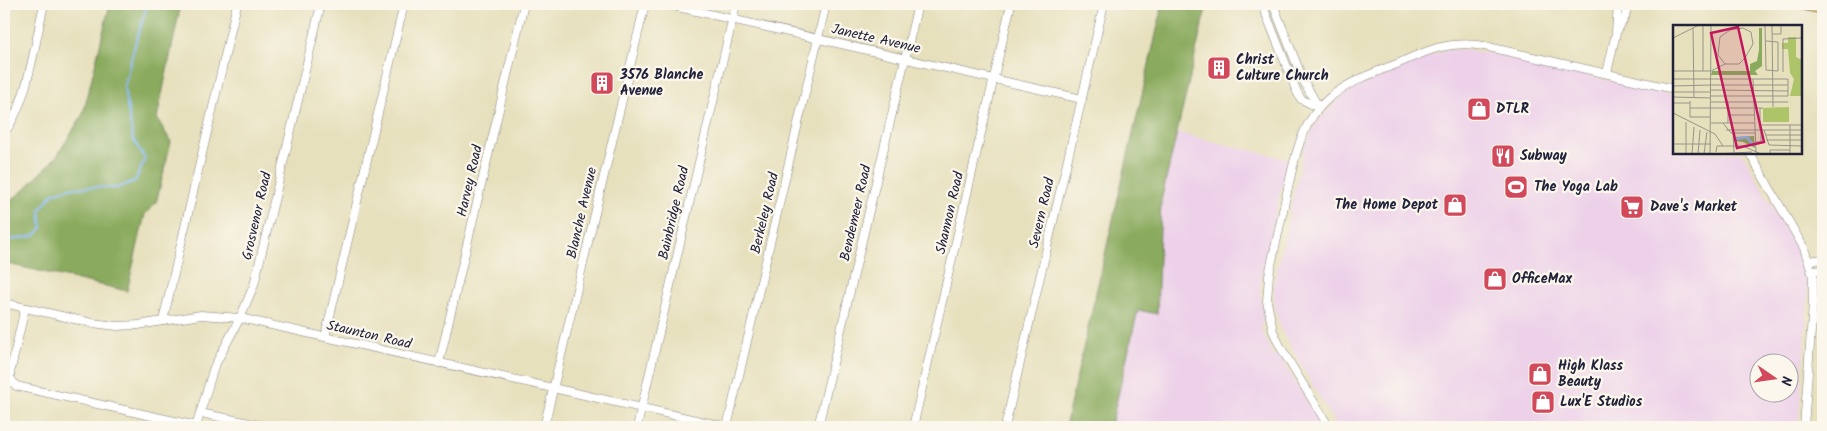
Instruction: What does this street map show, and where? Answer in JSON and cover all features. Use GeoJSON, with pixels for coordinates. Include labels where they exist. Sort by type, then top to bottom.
{"type":"FeatureCollection","features":[{"type":"Feature","properties":{"kind":"main road"},"geometry":{"type":"LineString","coordinates":[[1800,4],[1823,9]]}},
{"type":"Feature","properties":{"kind":"street"},"geometry":{"type":"LineString","coordinates":[[4,133],[22,99],[44,4]]}},
{"type":"Feature","properties":{"kind":"street"},"geometry":{"type":"LineString","coordinates":[[163,321],[237,4]]}},
{"type":"Feature","properties":{"kind":"street","name":"Grosvenor Road"},"geometry":{"type":"LineString","coordinates":[[197,427],[214,367],[240,318],[254,285],[321,4]]}},
{"type":"Feature","properties":{"kind":"street"},"geometry":{"type":"LineString","coordinates":[[325,338],[404,4]]}},
{"type":"Feature","properties":{"kind":"street","name":"Harvey Road"},"geometry":{"type":"LineString","coordinates":[[439,363],[524,4]]}},
{"type":"Feature","properties":{"kind":"street","name":"Blanche Avenue"},"geometry":{"type":"LineString","coordinates":[[544,427],[644,4]]}},
{"type":"Feature","properties":{"kind":"street","name":"Janette Avenue"},"geometry":{"type":"LineString","coordinates":[[665,4],[1082,99]]}},
{"type":"Feature","properties":{"kind":"street","name":"Bainbridge Road"},"geometry":{"type":"LineString","coordinates":[[638,427],[736,4]]}},
{"type":"Feature","properties":{"kind":"street","name":"Berkeley Road"},"geometry":{"type":"LineString","coordinates":[[727,427],[826,4]]}},
{"type":"Feature","properties":{"kind":"street","name":"Bendemeer Road"},"geometry":{"type":"LineString","coordinates":[[818,427],[918,4]]}},
{"type":"Feature","properties":{"kind":"street","name":"Shannon Road"},"geometry":{"type":"LineString","coordinates":[[913,427],[1011,4]]}},
{"type":"Feature","properties":{"kind":"street","name":"Severn Road"},"geometry":{"type":"LineString","coordinates":[[1005,427],[1104,4]]}},
{"type":"Feature","properties":{"kind":"street"},"geometry":{"type":"LineString","coordinates":[[1262,4],[1297,92],[1301,99],[1319,108]]}},
{"type":"Feature","properties":{"kind":"street"},"geometry":{"type":"LineString","coordinates":[[1273,4],[1303,80],[1319,108]]}},
{"type":"Feature","properties":{"kind":"street"},"geometry":{"type":"LineString","coordinates":[[1606,73],[1616,33],[1618,4]]}},
{"type":"Feature","properties":{"kind":"street"},"geometry":{"type":"LineString","coordinates":[[1616,33],[1625,17],[1628,4]]}},
{"type":"Feature","properties":{"kind":"street"},"geometry":{"type":"LineString","coordinates":[[1329,427],[1273,332],[1268,301],[1269,276],[1297,151],[1304,131],[1319,108],[1336,92],[1355,81],[1424,52],[1450,44],[1475,44],[1673,88]]}},
{"type":"Feature","properties":{"kind":"street"},"geometry":{"type":"LineString","coordinates":[[1750,154],[1795,232],[1812,271],[1814,283],[1813,303],[1804,427]]}},
{"type":"Feature","properties":{"kind":"street"},"geometry":{"type":"LineString","coordinates":[[1809,261],[1823,260]]}},
{"type":"Feature","properties":{"kind":"street"},"geometry":{"type":"LineString","coordinates":[[1812,271],[1823,270]]}},
{"type":"Feature","properties":{"kind":"street","name":"Staunton Road"},"geometry":{"type":"LineString","coordinates":[[4,304],[92,323],[117,326],[201,315],[240,318],[727,427]]}},
{"type":"Feature","properties":{"kind":"street"},"geometry":{"type":"LineString","coordinates":[[25,308],[10,373],[10,378],[16,386],[197,427]]}},
{"type":"Feature","properties":{"kind":"street"},"geometry":{"type":"LineString","coordinates":[[200,413],[270,427]]}},
{"type":"Feature","properties":{"kind":"shaded area"},"geometry":{"type":"Polygon","coordinates":[[[1452,49],[1490,53],[1673,95],[1673,154],[1743,154],[1801,258],[1808,291],[1800,402],[1800,354],[1750,354],[1750,404],[1800,404],[1798,427],[1337,427],[1280,328],[1274,303],[1274,283],[1304,148],[1316,123],[1350,90],[1434,54],[1452,49]]]}},
{"type":"Feature","properties":{"kind":"shaded area"},"geometry":{"type":"Polygon","coordinates":[[[1160,129],[1288,159],[1262,271],[1260,288],[1263,317],[1261,328],[1273,356],[1281,358],[1322,427],[1090,427],[1160,129]]]}},
{"type":"Feature","properties":{"kind":"green space"},"geometry":{"type":"Polygon","coordinates":[[[110,4],[181,4],[157,118],[171,142],[156,203],[145,214],[127,291],[4,263],[4,206],[25,189],[57,156],[83,114],[110,4]]]}},
{"type":"Feature","properties":{"kind":"green space"},"geometry":{"type":"Polygon","coordinates":[[[1163,4],[1207,4],[1161,201],[1157,314],[1138,310],[1112,421],[1114,427],[1065,427],[1163,4]]]}},
{"type":"Feature","properties":{"kind":"waterway"},"geometry":{"type":"LineString","coordinates":[[4,241],[34,236],[42,228],[40,210],[53,193],[70,188],[117,188],[135,181],[145,159],[133,139],[124,88],[147,5]]}},
{"type":"Feature","properties":{"kind":"place","name":"Christ Culture Church"},"geometry":{"type":"Point","coordinates":[1219,68]}},
{"type":"Feature","properties":{"kind":"place","name":"3576 Blanche Avenue"},"geometry":{"type":"Point","coordinates":[602,83]}},
{"type":"Feature","properties":{"kind":"place","name":"DTLR"},"geometry":{"type":"Point","coordinates":[1479,109]}},
{"type":"Feature","properties":{"kind":"place","name":"Subway"},"geometry":{"type":"Point","coordinates":[1503,156]}},
{"type":"Feature","properties":{"kind":"place","name":"The Yoga Lab"},"geometry":{"type":"Point","coordinates":[1516,187]}},
{"type":"Feature","properties":{"kind":"place","name":"The Home Depot"},"geometry":{"type":"Point","coordinates":[1455,205]}},
{"type":"Feature","properties":{"kind":"place","name":"Dave's Market"},"geometry":{"type":"Point","coordinates":[1632,207]}},
{"type":"Feature","properties":{"kind":"place","name":"OfficeMax"},"geometry":{"type":"Point","coordinates":[1495,279]}},
{"type":"Feature","properties":{"kind":"place","name":"High Klass Beauty"},"geometry":{"type":"Point","coordinates":[1540,374]}},
{"type":"Feature","properties":{"kind":"place","name":"Lux'E Studios"},"geometry":{"type":"Point","coordinates":[1543,402]}}]}
